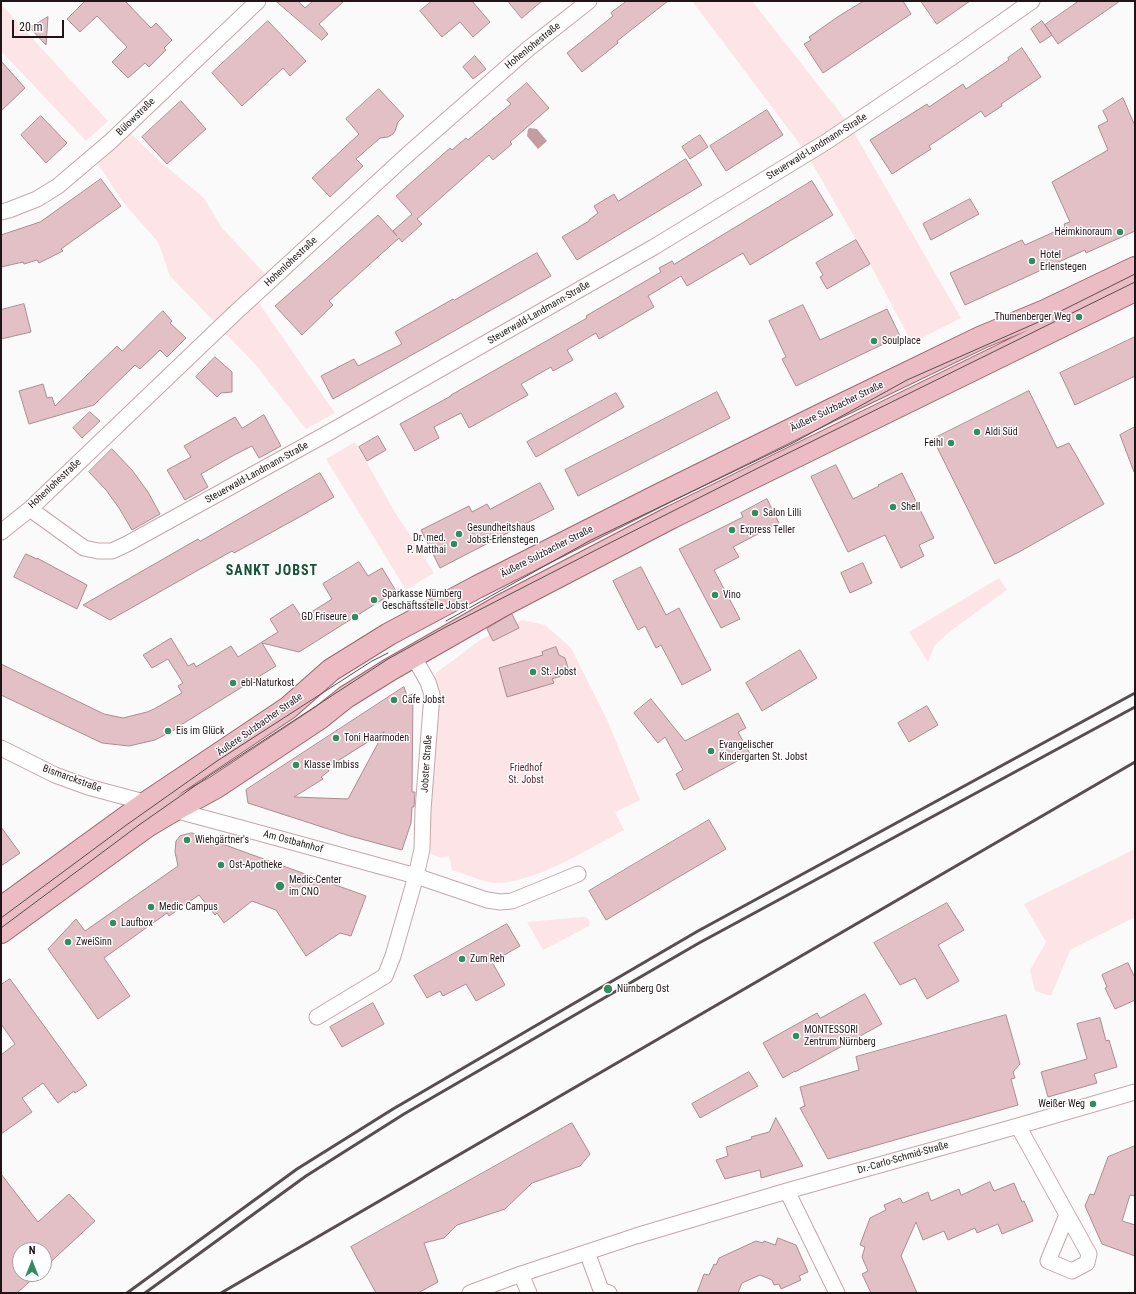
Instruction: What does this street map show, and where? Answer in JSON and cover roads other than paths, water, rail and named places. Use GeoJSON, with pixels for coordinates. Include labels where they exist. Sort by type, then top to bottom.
{"type":"FeatureCollection","features":[{"type":"Feature","properties":{"kind":"main road","name":"Äußere Sulzbacher Straße"},"geometry":{"type":"LineString","coordinates":[[1,908],[146,803],[288,708],[331,670],[389,634],[644,503],[831,410],[1004,327],[1045,311],[1135,268]]}},
{"type":"Feature","properties":{"kind":"main road"},"geometry":{"type":"LineString","coordinates":[[1,932],[147,826],[210,791],[321,716],[346,697],[413,656],[528,591],[657,524],[1135,290]]}},
{"type":"Feature","properties":{"kind":"main road"},"geometry":{"type":"LineString","coordinates":[[644,503],[657,524]]}},
{"type":"Feature","properties":{"kind":"main road"},"geometry":{"type":"LineString","coordinates":[[587,532],[598,555]]}},
{"type":"Feature","properties":{"kind":"street","name":"Bülowstraße"},"geometry":{"type":"LineString","coordinates":[[1,212],[37,199],[58,186],[111,141],[258,1]]}},
{"type":"Feature","properties":{"kind":"street","name":"Hohenlohestraße"},"geometry":{"type":"LineString","coordinates":[[1,532],[30,509],[235,313],[407,156],[528,49],[589,1]]}},
{"type":"Feature","properties":{"kind":"street","name":"Steuerwald-Landmann-Straße"},"geometry":{"type":"LineString","coordinates":[[30,509],[84,548],[98,551],[112,551],[127,544],[330,432],[654,247],[826,142],[952,58],[1032,1]]}},
{"type":"Feature","properties":{"kind":"street","name":"Jobster Straße"},"geometry":{"type":"LineString","coordinates":[[413,656],[428,682],[432,695],[423,810],[422,849],[416,876]]}},
{"type":"Feature","properties":{"kind":"street","name":"Bismarckstraße"},"geometry":{"type":"LineString","coordinates":[[1,748],[55,775],[88,787],[146,803]]}},
{"type":"Feature","properties":{"kind":"street","name":"Am Ostbahnhof"},"geometry":{"type":"LineString","coordinates":[[146,803],[416,876],[487,900],[500,902],[512,901],[578,874]]}},
{"type":"Feature","properties":{"kind":"street"},"geometry":{"type":"LineString","coordinates":[[317,1017],[385,976],[393,956],[416,876]]}},
{"type":"Feature","properties":{"kind":"street","name":"Dr.-Carlo-Schmid-Straße"},"geometry":{"type":"LineString","coordinates":[[470,1293],[521,1274],[636,1236],[787,1191],[1135,1092]]}},
{"type":"Feature","properties":{"kind":"street"},"geometry":{"type":"LineString","coordinates":[[1018,1126],[1067,1215]]}},
{"type":"Feature","properties":{"kind":"street"},"geometry":{"type":"LineString","coordinates":[[787,1191],[838,1293]]}},
{"type":"Feature","properties":{"kind":"street"},"geometry":{"type":"LineString","coordinates":[[587,1252],[601,1290],[609,1293]]}},
{"type":"Feature","properties":{"kind":"street"},"geometry":{"type":"LineString","coordinates":[[521,1274],[530,1293]]}},
{"type":"Feature","properties":{"kind":"tram line"},"geometry":{"type":"LineString","coordinates":[[446,621],[591,540],[793,443],[907,380],[1043,320],[1135,274]]}},
{"type":"Feature","properties":{"kind":"tram line"},"geometry":{"type":"LineString","coordinates":[[1,928],[139,825],[209,776],[388,659],[444,628],[762,466],[1135,282]]}},
{"type":"Feature","properties":{"kind":"tram line"},"geometry":{"type":"LineString","coordinates":[[1,918],[125,826],[217,761],[372,661],[388,653]]}},
{"type":"Feature","properties":{"kind":"railway"},"geometry":{"type":"LineString","coordinates":[[127,1293],[297,1169],[393,1109],[698,931],[1135,693]]}},
{"type":"Feature","properties":{"kind":"railway"},"geometry":{"type":"LineString","coordinates":[[145,1293],[306,1176],[404,1114],[699,943],[1135,707]]}},
{"type":"Feature","properties":{"kind":"railway"},"geometry":{"type":"LineString","coordinates":[[221,1293],[1135,762]]}},
{"type":"Feature","properties":{"kind":"place","name":"Heimkinoraum"},"geometry":{"type":"Point","coordinates":[1120,232]}},
{"type":"Feature","properties":{"kind":"place","name":"Hotel Erlenstegen"},"geometry":{"type":"Point","coordinates":[1032,261]}},
{"type":"Feature","properties":{"kind":"place","name":"Thumenberger Weg"},"geometry":{"type":"Point","coordinates":[1079,317]}},
{"type":"Feature","properties":{"kind":"place","name":"Soulplace"},"geometry":{"type":"Point","coordinates":[874,341]}},
{"type":"Feature","properties":{"kind":"place","name":"Aldi Süd"},"geometry":{"type":"Point","coordinates":[977,432]}},
{"type":"Feature","properties":{"kind":"place","name":"Feihl"},"geometry":{"type":"Point","coordinates":[951,443]}},
{"type":"Feature","properties":{"kind":"place","name":"Shell"},"geometry":{"type":"Point","coordinates":[893,507]}},
{"type":"Feature","properties":{"kind":"place","name":"Salon Lilli"},"geometry":{"type":"Point","coordinates":[755,513]}},
{"type":"Feature","properties":{"kind":"place","name":"Express Teller"},"geometry":{"type":"Point","coordinates":[732,530]}},
{"type":"Feature","properties":{"kind":"place","name":"Gesundheitshaus Jobst-Erlenstegen"},"geometry":{"type":"Point","coordinates":[459,534]}},
{"type":"Feature","properties":{"kind":"place","name":"Dr. med. P. Matthai"},"geometry":{"type":"Point","coordinates":[454,544]}},
{"type":"Feature","properties":{"kind":"place","name":"Vino"},"geometry":{"type":"Point","coordinates":[715,595]}},
{"type":"Feature","properties":{"kind":"place","name":"Sparkasse Nürnberg Geschäftsstelle Jobst"},"geometry":{"type":"Point","coordinates":[374,600]}},
{"type":"Feature","properties":{"kind":"place","name":"GD Friseure"},"geometry":{"type":"Point","coordinates":[355,617]}},
{"type":"Feature","properties":{"kind":"place","name":"St. Jobst"},"geometry":{"type":"Point","coordinates":[533,672]}},
{"type":"Feature","properties":{"kind":"place","name":"ebl-Naturkost"},"geometry":{"type":"Point","coordinates":[233,683]}},
{"type":"Feature","properties":{"kind":"place","name":"Cafe Jobst"},"geometry":{"type":"Point","coordinates":[394,700]}},
{"type":"Feature","properties":{"kind":"place","name":"Eis im Glück"},"geometry":{"type":"Point","coordinates":[168,731]}},
{"type":"Feature","properties":{"kind":"place","name":"Toni Haarmoden"},"geometry":{"type":"Point","coordinates":[336,738]}},
{"type":"Feature","properties":{"kind":"place","name":"Evangelischer Kindergarten St. Jobst"},"geometry":{"type":"Point","coordinates":[711,751]}},
{"type":"Feature","properties":{"kind":"place","name":"Klasse Imbiss"},"geometry":{"type":"Point","coordinates":[296,765]}},
{"type":"Feature","properties":{"kind":"place","name":"Wiehgärtner's"},"geometry":{"type":"Point","coordinates":[187,840]}},
{"type":"Feature","properties":{"kind":"place","name":"Ost-Apotheke"},"geometry":{"type":"Point","coordinates":[221,865]}},
{"type":"Feature","properties":{"kind":"place","name":"Medic-Center im CNO"},"geometry":{"type":"Point","coordinates":[280,886]}},
{"type":"Feature","properties":{"kind":"place","name":"Medic Campus"},"geometry":{"type":"Point","coordinates":[151,907]}},
{"type":"Feature","properties":{"kind":"place","name":"Laufbox"},"geometry":{"type":"Point","coordinates":[113,923]}},
{"type":"Feature","properties":{"kind":"place","name":"ZweiSinn"},"geometry":{"type":"Point","coordinates":[68,942]}},
{"type":"Feature","properties":{"kind":"place","name":"Zum Reh"},"geometry":{"type":"Point","coordinates":[462,959]}},
{"type":"Feature","properties":{"kind":"place","name":"Nürnberg Ost"},"geometry":{"type":"Point","coordinates":[608,989]}},
{"type":"Feature","properties":{"kind":"place","name":"MONTESSORI Zentrum Nürnberg"},"geometry":{"type":"Point","coordinates":[796,1036]}},
{"type":"Feature","properties":{"kind":"place","name":"Weißer Weg"},"geometry":{"type":"Point","coordinates":[1093,1104]}},
{"type":"Feature","properties":{"kind":"district","name":"SANKT JOBST"},"geometry":{"type":"Point","coordinates":[272,571]}},
{"type":"Feature","properties":{"kind":"park label","name":"Friedhof St. Jobst"},"geometry":{"type":"Point","coordinates":[526,774]}}]}
